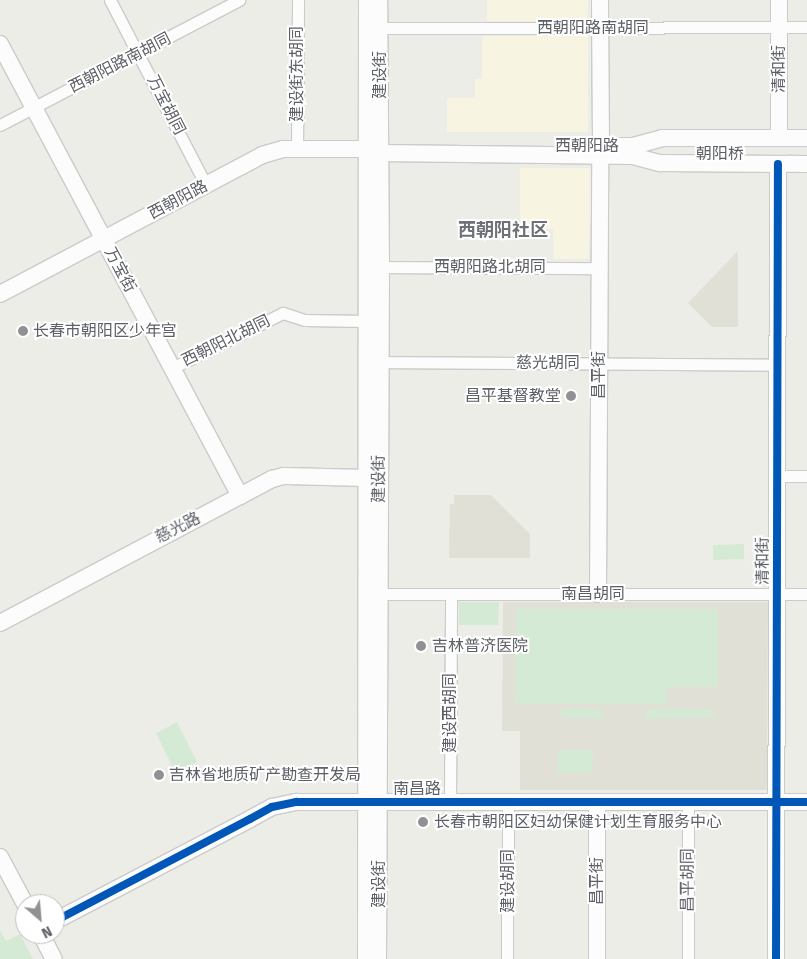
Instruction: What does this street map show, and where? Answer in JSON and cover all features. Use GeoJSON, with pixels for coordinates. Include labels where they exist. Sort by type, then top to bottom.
{"type":"FeatureCollection","features":[{"type":"Feature","properties":{"kind":"street","name":"万宝胡同"},"geometry":{"type":"LineString","coordinates":[[110,0],[206,185]]}},
{"type":"Feature","properties":{"kind":"street","name":"西朝阳路南胡同"},"geometry":{"type":"LineString","coordinates":[[0,125],[139,54],[239,0]]}},
{"type":"Feature","properties":{"kind":"street","name":"建设街东胡同"},"geometry":{"type":"LineString","coordinates":[[297,149],[298,0]]}},
{"type":"Feature","properties":{"kind":"street","name":"建设街"},"geometry":{"type":"LineString","coordinates":[[366,959],[379,594],[381,267],[367,0]]}},
{"type":"Feature","properties":{"kind":"street","name":"建设街"},"geometry":{"type":"LineString","coordinates":[[378,959],[367,478],[367,321],[380,0]]}},
{"type":"Feature","properties":{"kind":"street","name":"昌平街"},"geometry":{"type":"LineString","coordinates":[[598,594],[600,0]]}},
{"type":"Feature","properties":{"kind":"street","name":"清和街"},"geometry":{"type":"LineString","coordinates":[[779,0],[779,138]]}},
{"type":"Feature","properties":{"kind":"street","name":"西朝阳路南胡同"},"geometry":{"type":"LineString","coordinates":[[380,28],[807,28]]}},
{"type":"Feature","properties":{"kind":"street","name":"万宝街"},"geometry":{"type":"LineString","coordinates":[[0,44],[240,496]]}},
{"type":"Feature","properties":{"kind":"street","name":"西朝阳路"},"geometry":{"type":"LineString","coordinates":[[633,151],[662,138],[807,138]]}},
{"type":"Feature","properties":{"kind":"street","name":"朝阳桥"},"geometry":{"type":"LineString","coordinates":[[633,151],[807,148]]}},
{"type":"Feature","properties":{"kind":"street","name":"西朝阳路"},"geometry":{"type":"LineString","coordinates":[[0,294],[271,152],[297,149],[600,150],[633,151],[660,163],[807,164]]}},
{"type":"Feature","properties":{"kind":"street","name":"朝阳桥"},"geometry":{"type":"LineString","coordinates":[[707,151],[807,154]]}},
{"type":"Feature","properties":{"kind":"street","name":"清和街"},"geometry":{"type":"LineString","coordinates":[[776,959],[778,164]]}},
{"type":"Feature","properties":{"kind":"street","name":"西朝阳路北胡同"},"geometry":{"type":"LineString","coordinates":[[381,267],[600,268]]}},
{"type":"Feature","properties":{"kind":"street","name":"西朝阳北胡同"},"geometry":{"type":"LineString","coordinates":[[172,368],[283,313],[305,320],[367,321]]}},
{"type":"Feature","properties":{"kind":"street","name":"慈光胡同"},"geometry":{"type":"LineString","coordinates":[[380,362],[778,365]]}},
{"type":"Feature","properties":{"kind":"street","name":"慈光路"},"geometry":{"type":"LineString","coordinates":[[0,623],[272,479],[284,476],[367,478]]}},
{"type":"Feature","properties":{"kind":"street"},"geometry":{"type":"LineString","coordinates":[[777,476],[807,476]]}},
{"type":"Feature","properties":{"kind":"street","name":"南昌胡同"},"geometry":{"type":"LineString","coordinates":[[379,594],[807,594]]}},
{"type":"Feature","properties":{"kind":"street","name":"建设西胡同"},"geometry":{"type":"LineString","coordinates":[[450,802],[451,594]]}},
{"type":"Feature","properties":{"kind":"street","name":"南昌路"},"geometry":{"type":"LineString","coordinates":[[65,916],[272,807],[296,802],[807,802]]}},
{"type":"Feature","properties":{"kind":"street","name":"建设胡同"},"geometry":{"type":"LineString","coordinates":[[508,802],[508,959]]}},
{"type":"Feature","properties":{"kind":"street","name":"昌平街"},"geometry":{"type":"LineString","coordinates":[[597,802],[597,959]]}},
{"type":"Feature","properties":{"kind":"street","name":"昌平胡同"},"geometry":{"type":"LineString","coordinates":[[688,802],[688,959]]}},
{"type":"Feature","properties":{"kind":"street"},"geometry":{"type":"LineString","coordinates":[[0,857],[20,894]]}},
{"type":"Feature","properties":{"kind":"street"},"geometry":{"type":"LineString","coordinates":[[46,944],[54,959]]}},
{"type":"Feature","properties":{"kind":"shaded area"},"geometry":{"type":"Polygon","coordinates":[[[487,0],[588,0],[587,21],[487,21],[487,0]]]}},
{"type":"Feature","properties":{"kind":"shaded area"},"geometry":{"type":"Polygon","coordinates":[[[482,36],[588,36],[588,132],[447,132],[447,98],[475,98],[475,79],[482,79],[482,36]]]}},
{"type":"Feature","properties":{"kind":"shaded area"},"geometry":{"type":"Polygon","coordinates":[[[520,168],[590,168],[589,259],[554,259],[553,229],[520,229],[520,168]]]}},
{"type":"Feature","properties":{"kind":"shaded area"},"geometry":{"type":"Polygon","coordinates":[[[738,251],[738,327],[712,327],[688,303],[738,251]]]}},
{"type":"Feature","properties":{"kind":"shaded area"},"geometry":{"type":"Polygon","coordinates":[[[454,495],[491,495],[530,534],[530,558],[449,558],[450,504],[454,504],[454,495]]]}},
{"type":"Feature","properties":{"kind":"shaded area"},"geometry":{"type":"Polygon","coordinates":[[[503,602],[768,602],[767,790],[520,790],[520,731],[502,731],[503,602]]]}},
{"type":"Feature","properties":{"kind":"green space"},"geometry":{"type":"Polygon","coordinates":[[[744,544],[744,559],[713,560],[713,545],[744,544]]]}},
{"type":"Feature","properties":{"kind":"green space"},"geometry":{"type":"Polygon","coordinates":[[[459,602],[499,602],[498,625],[459,625],[459,602]]]}},
{"type":"Feature","properties":{"kind":"green space"},"geometry":{"type":"Polygon","coordinates":[[[516,609],[718,609],[718,687],[667,687],[666,704],[515,704],[516,609]]]}},
{"type":"Feature","properties":{"kind":"green space"},"geometry":{"type":"Polygon","coordinates":[[[566,709],[600,709],[603,712],[603,719],[561,717],[561,711],[566,709]]]}},
{"type":"Feature","properties":{"kind":"green space"},"geometry":{"type":"Polygon","coordinates":[[[652,709],[708,709],[713,712],[714,717],[645,719],[647,711],[652,709]]]}},
{"type":"Feature","properties":{"kind":"green space"},"geometry":{"type":"Polygon","coordinates":[[[177,722],[197,762],[175,772],[156,733],[177,722]]]}},
{"type":"Feature","properties":{"kind":"green space"},"geometry":{"type":"Polygon","coordinates":[[[558,750],[593,750],[592,772],[558,773],[558,750]]]}},
{"type":"Feature","properties":{"kind":"green space"},"geometry":{"type":"Polygon","coordinates":[[[0,930],[6,941],[15,936],[15,944],[25,944],[33,959],[0,959],[0,930]]]}},
{"type":"Feature","properties":{"kind":"cycle path"},"geometry":{"type":"LineString","coordinates":[[776,959],[778,164]]}},
{"type":"Feature","properties":{"kind":"cycle path"},"geometry":{"type":"LineString","coordinates":[[65,916],[272,807],[296,802],[807,802]]}},
{"type":"Feature","properties":{"kind":"place","name":"长春市朝阳区少年宫"},"geometry":{"type":"Point","coordinates":[23,331]}},
{"type":"Feature","properties":{"kind":"place","name":"昌平基督教堂"},"geometry":{"type":"Point","coordinates":[571,396]}},
{"type":"Feature","properties":{"kind":"place","name":"吉林普济医院"},"geometry":{"type":"Point","coordinates":[421,646]}},
{"type":"Feature","properties":{"kind":"place","name":"吉林省地质矿产勘查开发局"},"geometry":{"type":"Point","coordinates":[159,775]}},
{"type":"Feature","properties":{"kind":"place","name":"长春市朝阳区妇幼保健计划生育服务中心"},"geometry":{"type":"Point","coordinates":[423,822]}},
{"type":"Feature","properties":{"kind":"district","name":"西朝阳社区"},"geometry":{"type":"Point","coordinates":[503,230]}}]}
